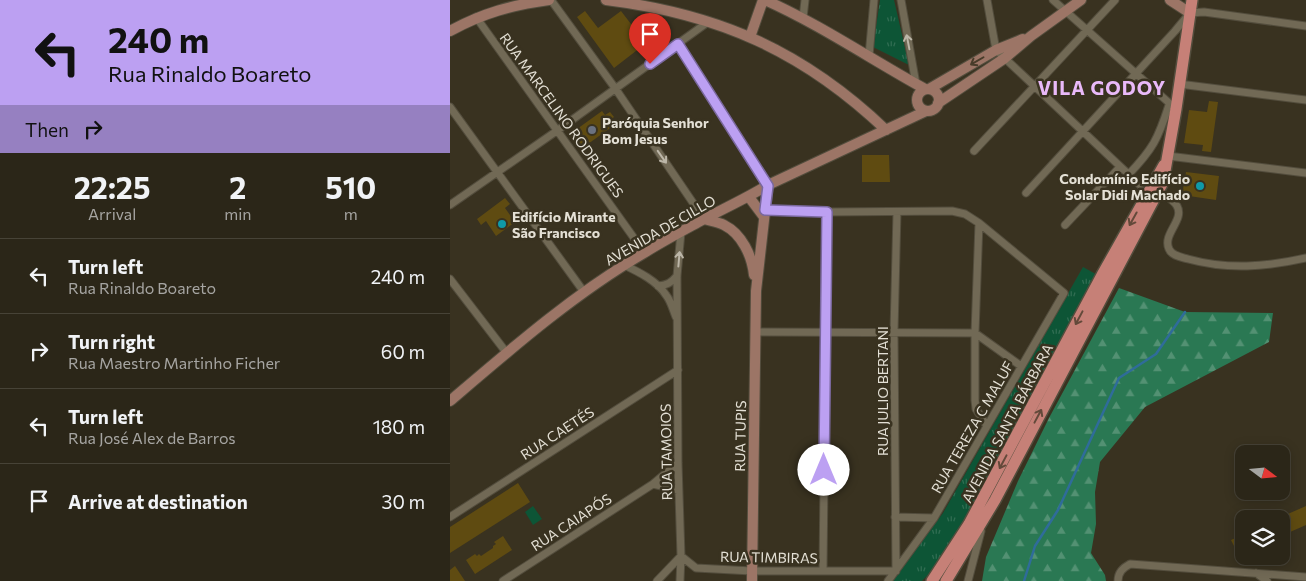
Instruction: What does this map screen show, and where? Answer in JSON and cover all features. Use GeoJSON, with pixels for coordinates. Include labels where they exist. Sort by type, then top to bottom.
{"type":"FeatureCollection","features":[{"type":"Feature","properties":{"kind":"main road"},"geometry":{"type":"LineString","coordinates":[[450,31],[476,17],[524,3],[550,0]]}},
{"type":"Feature","properties":{"kind":"main road"},"geometry":{"type":"LineString","coordinates":[[606,0],[680,13],[750,37],[805,65],[863,108],[886,130]]}},
{"type":"Feature","properties":{"kind":"main road"},"geometry":{"type":"LineString","coordinates":[[750,37],[764,0],[803,18],[869,56],[921,92],[938,96],[938,103]]}},
{"type":"Feature","properties":{"kind":"main road"},"geometry":{"type":"LineString","coordinates":[[938,103],[1005,58],[1031,36],[1081,0]]}},
{"type":"Feature","properties":{"kind":"main road"},"geometry":{"type":"LineString","coordinates":[[1170,0],[1190,13]]}},
{"type":"Feature","properties":{"kind":"main road"},"geometry":{"type":"LineString","coordinates":[[1107,277],[1159,192],[1163,182],[1173,107],[1179,84],[1192,0]]}},
{"type":"Feature","properties":{"kind":"main road"},"geometry":{"type":"LineString","coordinates":[[758,13],[777,5]]}},
{"type":"Feature","properties":{"kind":"main road"},"geometry":{"type":"LineString","coordinates":[[907,120],[921,92],[996,50],[1031,36]]}},
{"type":"Feature","properties":{"kind":"main road"},"geometry":{"type":"LineString","coordinates":[[921,92],[920,107],[926,111]]}},
{"type":"Feature","properties":{"kind":"main road","name":"AVENIDA DE CILLO"},"geometry":{"type":"LineString","coordinates":[[450,400],[506,352],[584,292],[644,252],[704,219],[749,198],[768,186],[926,111],[932,110],[938,103]]}},
{"type":"Feature","properties":{"kind":"main road"},"geometry":{"type":"LineString","coordinates":[[1107,277],[1167,159]]}},
{"type":"Feature","properties":{"kind":"main road","name":"RUA TUPIS"},"geometry":{"type":"LineString","coordinates":[[752,576],[756,291],[768,186]]}},
{"type":"Feature","properties":{"kind":"main road"},"geometry":{"type":"LineString","coordinates":[[749,198],[764,214]]}},
{"type":"Feature","properties":{"kind":"main road","name":"RUA TUPIS"},"geometry":{"type":"LineString","coordinates":[[704,219],[723,224],[741,240],[748,252],[756,291]]}},
{"type":"Feature","properties":{"kind":"main road"},"geometry":{"type":"LineString","coordinates":[[748,252],[760,255]]}},
{"type":"Feature","properties":{"kind":"main road","name":"AVENIDA SANTA BÁRBARA"},"geometry":{"type":"LineString","coordinates":[[946,581],[984,519],[1107,277]]}},
{"type":"Feature","properties":{"kind":"main road","name":"AVENIDA SANTA BÁRBARA"},"geometry":{"type":"LineString","coordinates":[[932,581],[970,524],[1107,277]]}},
{"type":"Feature","properties":{"kind":"street"},"geometry":{"type":"LineString","coordinates":[[550,0],[615,88],[704,219]]}},
{"type":"Feature","properties":{"kind":"street"},"geometry":{"type":"LineString","coordinates":[[803,18],[805,0]]}},
{"type":"Feature","properties":{"kind":"street"},"geometry":{"type":"LineString","coordinates":[[869,56],[874,0]]}},
{"type":"Feature","properties":{"kind":"street"},"geometry":{"type":"LineString","coordinates":[[901,0],[921,92]]}},
{"type":"Feature","properties":{"kind":"street"},"geometry":{"type":"LineString","coordinates":[[987,0],[996,50],[1140,185]]}},
{"type":"Feature","properties":{"kind":"street"},"geometry":{"type":"LineString","coordinates":[[1053,0],[1173,107],[1155,144],[1128,175]]}},
{"type":"Feature","properties":{"kind":"street"},"geometry":{"type":"LineString","coordinates":[[974,151],[1115,0]]}},
{"type":"Feature","properties":{"kind":"street"},"geometry":{"type":"LineString","coordinates":[[1026,193],[1190,13],[1204,12],[1306,26]]}},
{"type":"Feature","properties":{"kind":"street","name":"RUA MARCELINO RODRIGUES"},"geometry":{"type":"LineString","coordinates":[[476,17],[644,252]]}},
{"type":"Feature","properties":{"kind":"street"},"geometry":{"type":"LineString","coordinates":[[450,205],[708,22]]}},
{"type":"Feature","properties":{"kind":"street"},"geometry":{"type":"LineString","coordinates":[[678,44],[768,186]]}},
{"type":"Feature","properties":{"kind":"street"},"geometry":{"type":"LineString","coordinates":[[1179,84],[1306,100]]}},
{"type":"Feature","properties":{"kind":"street"},"geometry":{"type":"LineString","coordinates":[[450,107],[584,292]]}},
{"type":"Feature","properties":{"kind":"street"},"geometry":{"type":"LineString","coordinates":[[1167,159],[1306,173]]}},
{"type":"Feature","properties":{"kind":"street"},"geometry":{"type":"LineString","coordinates":[[1065,225],[1120,167]]}},
{"type":"Feature","properties":{"kind":"street"},"geometry":{"type":"LineString","coordinates":[[1159,192],[1172,200],[1179,210],[1167,245],[1176,256],[1201,263],[1251,267],[1279,264],[1306,258]]}},
{"type":"Feature","properties":{"kind":"street"},"geometry":{"type":"LineString","coordinates":[[764,214],[952,211],[965,214],[979,223],[975,333],[975,400],[976,409],[987,426]]}},
{"type":"Feature","properties":{"kind":"street"},"geometry":{"type":"LineString","coordinates":[[823,570],[824,331],[827,212]]}},
{"type":"Feature","properties":{"kind":"street","name":"RUA JULIO BERTANI"},"geometry":{"type":"LineString","coordinates":[[896,571],[894,332],[897,212]]}},
{"type":"Feature","properties":{"kind":"street","name":"RUA TEREZA C MALUF"},"geometry":{"type":"LineString","coordinates":[[888,581],[934,518],[1064,292],[979,223]]}},
{"type":"Feature","properties":{"kind":"street","name":"RUA TAMOIOS"},"geometry":{"type":"LineString","coordinates":[[680,581],[677,276],[681,232]]}},
{"type":"Feature","properties":{"kind":"street","name":"RUA TAMOIOS"},"geometry":{"type":"LineString","coordinates":[[624,265],[645,276],[667,295],[678,322]]}},
{"type":"Feature","properties":{"kind":"street"},"geometry":{"type":"LineString","coordinates":[[658,286],[672,283],[677,276]]}},
{"type":"Feature","properties":{"kind":"street"},"geometry":{"type":"LineString","coordinates":[[450,279],[506,352]]}},
{"type":"Feature","properties":{"kind":"street"},"geometry":{"type":"LineString","coordinates":[[755,332],[975,333],[1022,366]]}},
{"type":"Feature","properties":{"kind":"street","name":"RUA CAETÉS"},"geometry":{"type":"LineString","coordinates":[[450,517],[678,370]]}},
{"type":"Feature","properties":{"kind":"street","name":"RUA CAIAPÓS"},"geometry":{"type":"LineString","coordinates":[[503,581],[653,484],[678,463]]}},
{"type":"Feature","properties":{"kind":"street"},"geometry":{"type":"LineString","coordinates":[[653,484],[678,490]]}},
{"type":"Feature","properties":{"kind":"street"},"geometry":{"type":"LineString","coordinates":[[895,517],[934,518]]}},
{"type":"Feature","properties":{"kind":"street"},"geometry":{"type":"LineString","coordinates":[[968,581],[984,519]]}},
{"type":"Feature","properties":{"kind":"street"},"geometry":{"type":"LineString","coordinates":[[657,581],[681,556]]}},
{"type":"Feature","properties":{"kind":"street","name":"RUA TIMBIRAS"},"geometry":{"type":"LineString","coordinates":[[681,556],[696,568],[752,576],[823,570],[896,571]]}},
{"type":"Feature","properties":{"kind":"street"},"geometry":{"type":"LineString","coordinates":[[1118,581],[1118,576],[1123,568],[1130,564],[1256,572],[1281,578],[1306,577]]}},
{"type":"Feature","properties":{"kind":"street"},"geometry":{"type":"LineString","coordinates":[[1256,572],[1267,581]]}},
{"type":"Feature","properties":{"kind":"green space"},"geometry":{"type":"Polygon","coordinates":[[[880,0],[894,0],[909,65],[873,47],[880,0]]]}},
{"type":"Feature","properties":{"kind":"green space"},"geometry":{"type":"Polygon","coordinates":[[[1083,267],[1101,277],[1026,415],[953,541],[939,562],[922,581],[889,581],[897,574],[943,513],[1083,267]]]}},
{"type":"Feature","properties":{"kind":"green space"},"geometry":{"type":"Polygon","coordinates":[[[1119,288],[1185,312],[1273,313],[1269,342],[1145,407],[1100,462],[1095,492],[1096,524],[1091,553],[1105,575],[1106,581],[982,581],[986,557],[1018,481],[1049,418],[1119,288]]]}},
{"type":"Feature","properties":{"kind":"green space"},"geometry":{"type":"Polygon","coordinates":[[[533,506],[542,519],[533,525],[525,512],[533,506]]]}},
{"type":"Feature","properties":{"kind":"building"},"geometry":{"type":"Polygon","coordinates":[[[585,11],[598,28],[621,11],[631,24],[647,14],[657,18],[670,36],[650,50],[645,44],[614,68],[577,17],[585,11]]]}},
{"type":"Feature","properties":{"kind":"building"},"geometry":{"type":"Polygon","coordinates":[[[1209,101],[1218,102],[1211,152],[1202,151],[1203,145],[1184,143],[1189,110],[1207,112],[1209,101]]]}},
{"type":"Feature","properties":{"kind":"building","name":"Paróquia Senhor Bom Jesus"},"geometry":{"type":"Polygon","coordinates":[[[602,111],[605,115],[610,112],[614,117],[609,121],[613,126],[581,149],[570,134],[602,111]]]}},
{"type":"Feature","properties":{"kind":"building"},"geometry":{"type":"Polygon","coordinates":[[[862,155],[889,155],[890,182],[862,182],[862,155]]]}},
{"type":"Feature","properties":{"kind":"building"},"geometry":{"type":"Polygon","coordinates":[[[1186,172],[1219,176],[1216,200],[1182,195],[1186,172]]]}},
{"type":"Feature","properties":{"kind":"building"},"geometry":{"type":"Polygon","coordinates":[[[505,198],[510,204],[505,208],[515,222],[496,236],[486,221],[481,225],[477,219],[505,198]]]}},
{"type":"Feature","properties":{"kind":"building"},"geometry":{"type":"Polygon","coordinates":[[[518,483],[530,502],[450,553],[450,527],[518,483]]]}},
{"type":"Feature","properties":{"kind":"building"},"geometry":{"type":"Polygon","coordinates":[[[1306,506],[1306,525],[1290,532],[1290,513],[1306,506]]]}},
{"type":"Feature","properties":{"kind":"building"},"geometry":{"type":"Polygon","coordinates":[[[503,536],[512,550],[475,574],[466,560],[475,554],[481,556],[493,548],[496,544],[494,542],[503,536]]]}},
{"type":"Feature","properties":{"kind":"building"},"geometry":{"type":"Polygon","coordinates":[[[1235,538],[1235,548],[1231,540],[1235,538]]]}},
{"type":"Feature","properties":{"kind":"building"},"geometry":{"type":"Polygon","coordinates":[[[455,566],[465,581],[450,581],[450,570],[455,566]]]}},
{"type":"Feature","properties":{"kind":"waterway"},"geometry":{"type":"LineString","coordinates":[[1024,581],[1035,546],[1058,510],[1119,378],[1156,354],[1185,312]]}},
{"type":"Feature","properties":{"kind":"place","name":"Paróquia Senhor Bom Jesus"},"geometry":{"type":"Point","coordinates":[592,130]}},
{"type":"Feature","properties":{"kind":"place","name":"Condomínio Edifício Solar Didi Machado"},"geometry":{"type":"Point","coordinates":[1200,186]}},
{"type":"Feature","properties":{"kind":"place","name":"Edifício Mirante São Francisco"},"geometry":{"type":"Point","coordinates":[502,224]}},
{"type":"Feature","properties":{"kind":"district","name":"VILA GODOY"},"geometry":{"type":"Point","coordinates":[1102,87]}},
{"type":"Feature","properties":{"kind":"route"},"geometry":{"type":"LineString","coordinates":[[650,64],[678,44],[768,186],[765,210],[827,212],[824,331],[824,470]]}}]}
